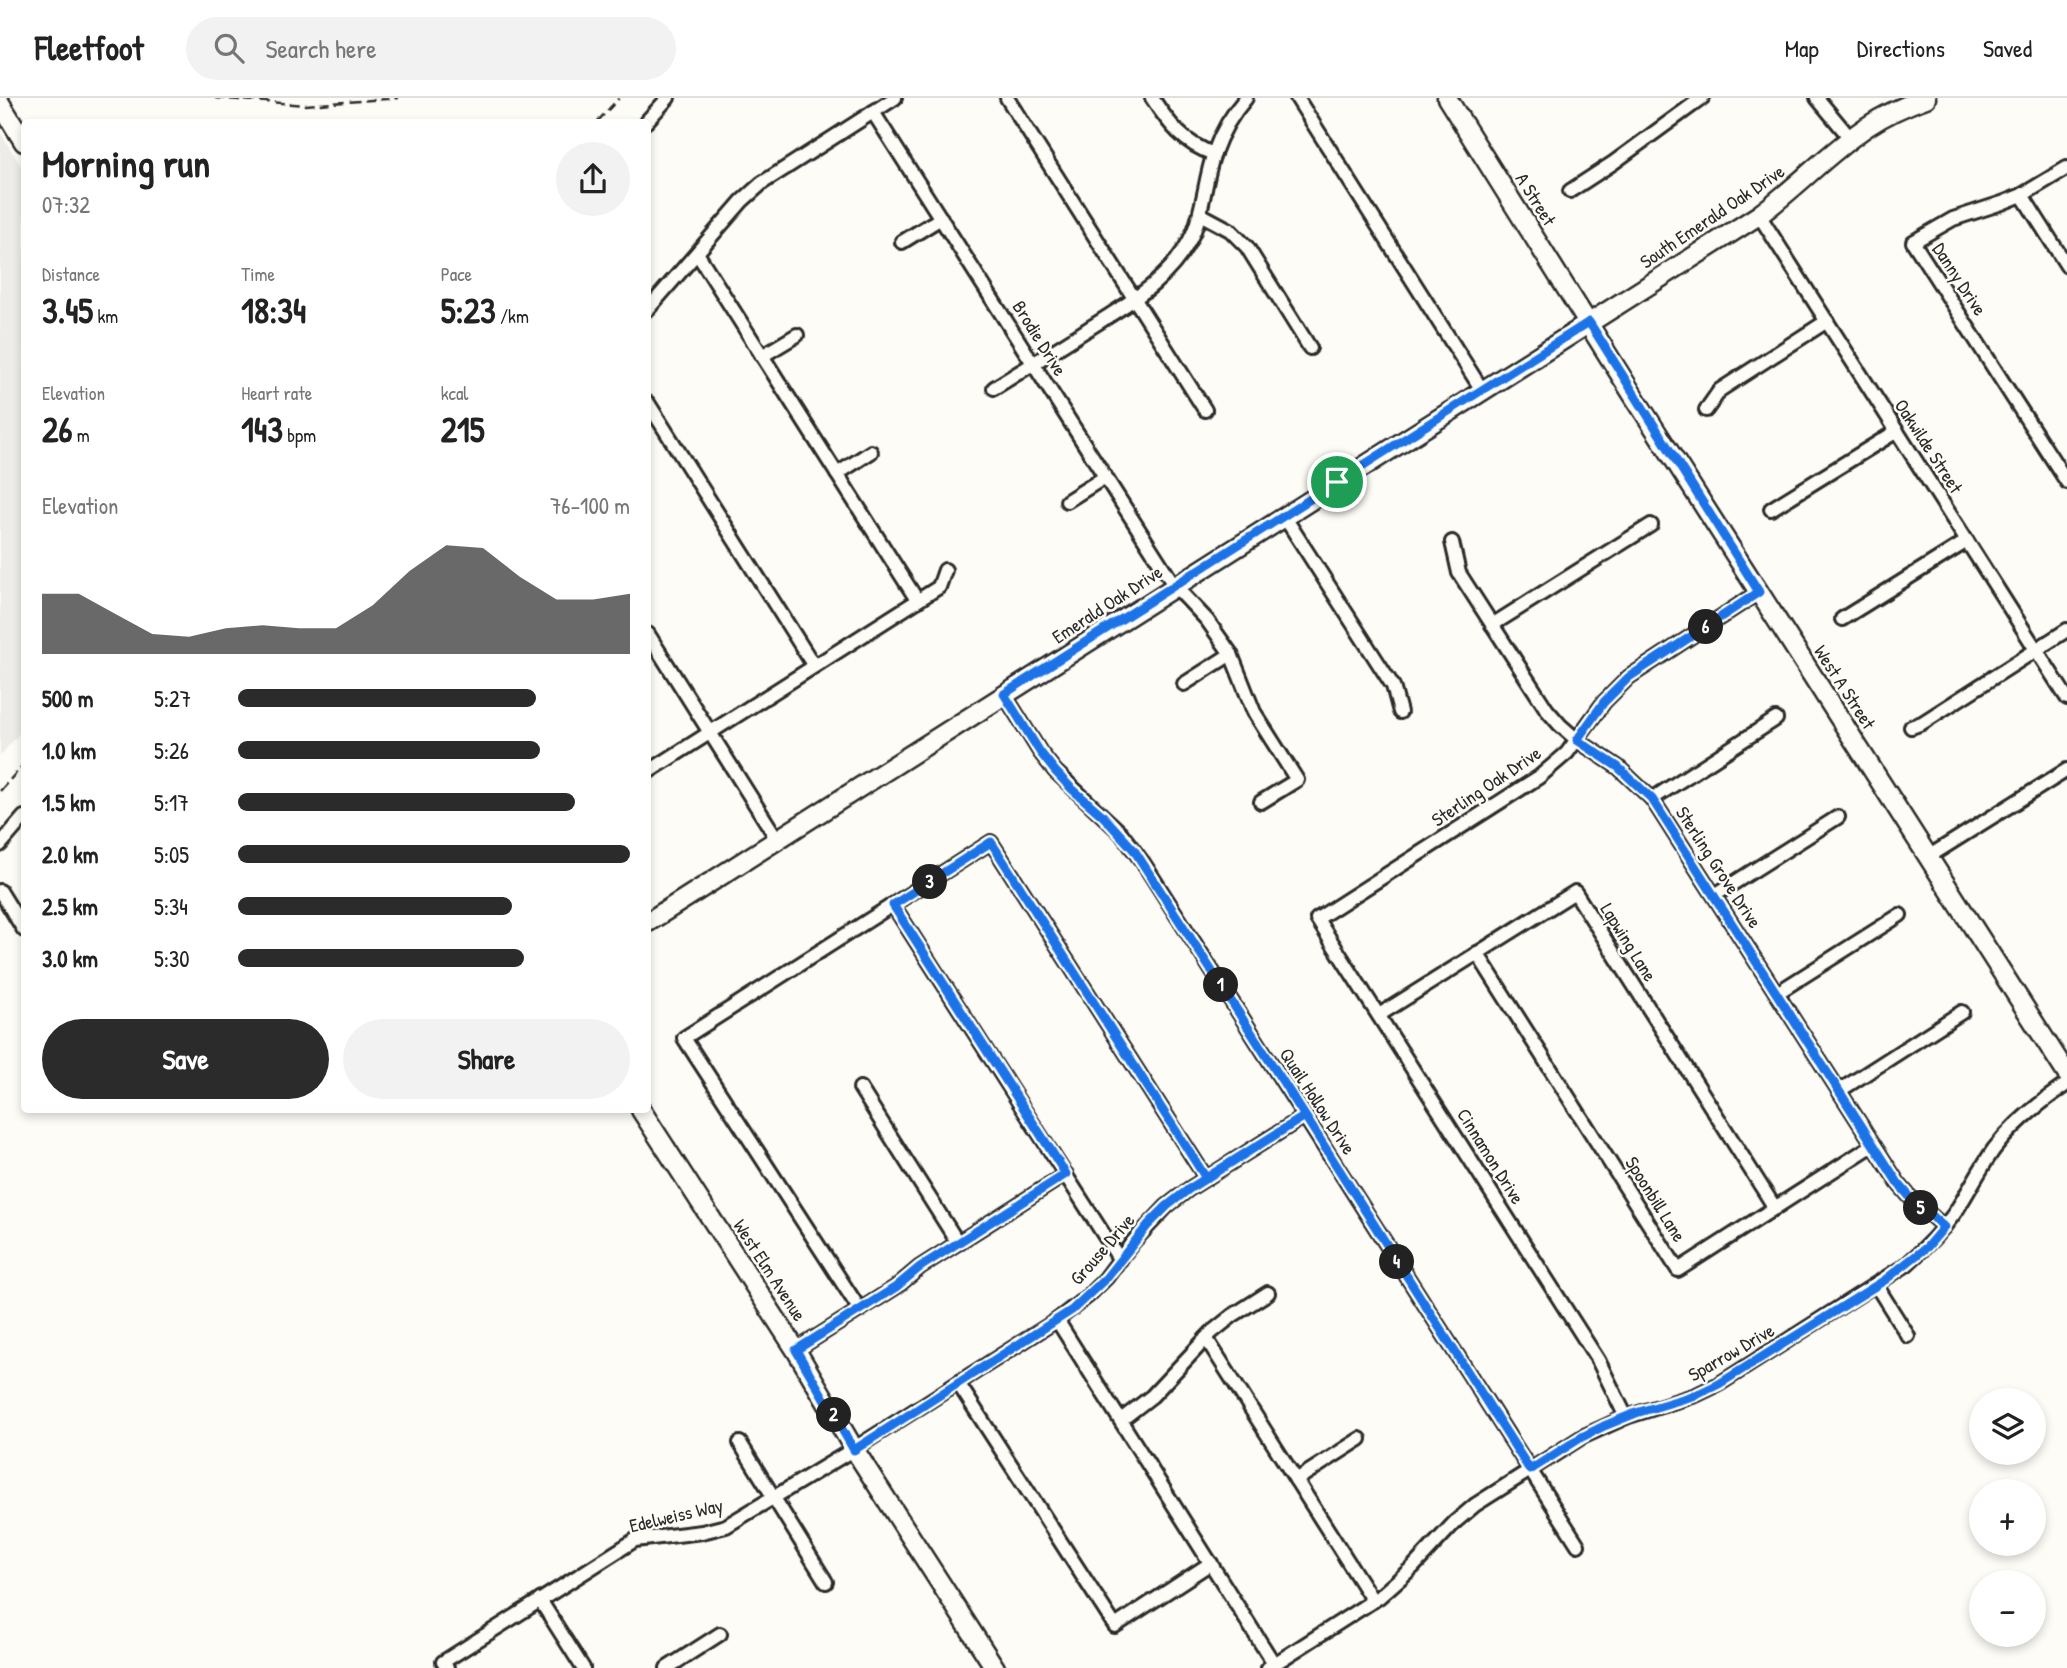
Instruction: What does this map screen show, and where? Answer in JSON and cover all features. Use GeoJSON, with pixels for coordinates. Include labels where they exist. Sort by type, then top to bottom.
{"type":"FeatureCollection","features":[{"type":"Feature","properties":{"kind":"street"},"geometry":{"type":"LineString","coordinates":[[649,119],[668,98]]}},
{"type":"Feature","properties":{"kind":"street"},"geometry":{"type":"LineString","coordinates":[[651,301],[762,183],[895,98]]}},
{"type":"Feature","properties":{"kind":"street"},"geometry":{"type":"LineString","coordinates":[[1007,98],[1205,410]]}},
{"type":"Feature","properties":{"kind":"street"},"geometry":{"type":"LineString","coordinates":[[1152,98],[1178,134],[1189,143],[1214,154]]}},
{"type":"Feature","properties":{"kind":"street"},"geometry":{"type":"LineString","coordinates":[[995,388],[1135,299],[1155,284],[1173,265],[1194,231],[1214,154],[1230,120],[1246,98]]}},
{"type":"Feature","properties":{"kind":"street"},"geometry":{"type":"LineString","coordinates":[[1297,98],[1482,390]]}},
{"type":"Feature","properties":{"kind":"street","name":"A Street"},"geometry":{"type":"LineString","coordinates":[[1447,98],[1589,322]]}},
{"type":"Feature","properties":{"kind":"street"},"geometry":{"type":"LineString","coordinates":[[1570,191],[1702,98]]}},
{"type":"Feature","properties":{"kind":"street"},"geometry":{"type":"LineString","coordinates":[[1817,98],[1851,139]]}},
{"type":"Feature","properties":{"kind":"street","name":"South Emerald Oak Drive"},"geometry":{"type":"LineString","coordinates":[[1589,322],[1759,215],[1851,139],[1889,114],[1926,98]]}},
{"type":"Feature","properties":{"kind":"street"},"geometry":{"type":"LineString","coordinates":[[0,103],[21,137]]}},
{"type":"Feature","properties":{"kind":"street","name":"Brodie Drive"},"geometry":{"type":"LineString","coordinates":[[873,112],[1174,585],[1207,620],[1231,654],[1254,712],[1297,780],[1261,802]]}},
{"type":"Feature","properties":{"kind":"street","name":"Danny Drive"},"geometry":{"type":"LineString","coordinates":[[2067,168],[2022,195],[1953,219],[1913,242],[2067,482]]}},
{"type":"Feature","properties":{"kind":"street"},"geometry":{"type":"LineString","coordinates":[[2022,195],[2067,267]]}},
{"type":"Feature","properties":{"kind":"street"},"geometry":{"type":"LineString","coordinates":[[1200,214],[1230,230],[1247,247],[1310,348]]}},
{"type":"Feature","properties":{"kind":"street","name":"Oakwilde Street"},"geometry":{"type":"LineString","coordinates":[[1759,215],[2067,698]]}},
{"type":"Feature","properties":{"kind":"street"},"geometry":{"type":"LineString","coordinates":[[902,242],[941,218]]}},
{"type":"Feature","properties":{"kind":"street"},"geometry":{"type":"LineString","coordinates":[[697,253],[917,600]]}},
{"type":"Feature","properties":{"kind":"street"},"geometry":{"type":"LineString","coordinates":[[1706,410],[1720,390],[1827,321]]}},
{"type":"Feature","properties":{"kind":"street","name":"Emerald Oak Drive"},"geometry":{"type":"LineString","coordinates":[[651,920],[1589,322]]}},
{"type":"Feature","properties":{"kind":"street","name":"West A Street"},"geometry":{"type":"LineString","coordinates":[[1589,322],[2067,1074]]}},
{"type":"Feature","properties":{"kind":"street"},"geometry":{"type":"LineString","coordinates":[[762,356],[797,335]]}},
{"type":"Feature","properties":{"kind":"street"},"geometry":{"type":"LineString","coordinates":[[651,408],[814,666]]}},
{"type":"Feature","properties":{"kind":"street"},"geometry":{"type":"LineString","coordinates":[[1771,509],[1896,431]]}},
{"type":"Feature","properties":{"kind":"street"},"geometry":{"type":"LineString","coordinates":[[837,474],[871,452]]}},
{"type":"Feature","properties":{"kind":"street"},"geometry":{"type":"LineString","coordinates":[[1067,501],[1105,477]]}},
{"type":"Feature","properties":{"kind":"street"},"geometry":{"type":"LineString","coordinates":[[1284,516],[1393,686],[1400,712]]}},
{"type":"Feature","properties":{"kind":"street"},"geometry":{"type":"LineString","coordinates":[[1492,625],[1651,524]]}},
{"type":"Feature","properties":{"kind":"street"},"geometry":{"type":"LineString","coordinates":[[1842,619],[1967,541]]}},
{"type":"Feature","properties":{"kind":"street","name":"Sterling Grove Drive"},"geometry":{"type":"LineString","coordinates":[[1452,542],[1459,573],[1548,710],[1577,740],[1618,767],[1652,799],[1898,1183],[1944,1227]]}},
{"type":"Feature","properties":{"kind":"street"},"geometry":{"type":"LineString","coordinates":[[651,770],[939,587],[945,570]]}},
{"type":"Feature","properties":{"kind":"street","name":"Sterling Oak Drive"},"geometry":{"type":"LineString","coordinates":[[1317,919],[1539,777],[1577,740],[1604,702],[1629,677],[1759,592]]}},
{"type":"Feature","properties":{"kind":"street"},"geometry":{"type":"LineString","coordinates":[[1911,727],[1922,723],[2067,630]]}},
{"type":"Feature","properties":{"kind":"street"},"geometry":{"type":"LineString","coordinates":[[651,639],[777,839]]}},
{"type":"Feature","properties":{"kind":"street"},"geometry":{"type":"LineString","coordinates":[[1184,684],[1231,654]]}},
{"type":"Feature","properties":{"kind":"street","name":"Quail Hollow Drive"},"geometry":{"type":"LineString","coordinates":[[1004,694],[1055,771],[1103,816],[1134,850],[1578,1545]]}},
{"type":"Feature","properties":{"kind":"street"},"geometry":{"type":"LineString","coordinates":[[1652,799],[1776,719]]}},
{"type":"Feature","properties":{"kind":"street"},"geometry":{"type":"LineString","coordinates":[[1928,857],[2067,770]]}},
{"type":"Feature","properties":{"kind":"street"},"geometry":{"type":"LineString","coordinates":[[1715,895],[1839,817]]}},
{"type":"Feature","properties":{"kind":"street"},"geometry":{"type":"LineString","coordinates":[[0,845],[21,820]]}},
{"type":"Feature","properties":{"kind":"street"},"geometry":{"type":"LineString","coordinates":[[860,1311],[684,1038],[991,842],[1206,1178]]}},
{"type":"Feature","properties":{"kind":"street"},"geometry":{"type":"LineString","coordinates":[[0,891],[21,925]]}},
{"type":"Feature","properties":{"kind":"street","name":"Lapwing Lane"},"geometry":{"type":"LineString","coordinates":[[1379,1015],[1575,892],[1775,1208]]}},
{"type":"Feature","properties":{"kind":"street"},"geometry":{"type":"LineString","coordinates":[[893,905],[1120,1260]]}},
{"type":"Feature","properties":{"kind":"street"},"geometry":{"type":"LineString","coordinates":[[1777,993],[1900,915]]}},
{"type":"Feature","properties":{"kind":"street","name":"Cinnamon Drive"},"geometry":{"type":"LineString","coordinates":[[1317,919],[1598,1360],[1626,1417]]}},
{"type":"Feature","properties":{"kind":"street","name":"Spoonbill Lane"},"geometry":{"type":"LineString","coordinates":[[1477,953],[1678,1270],[1874,1145]]}},
{"type":"Feature","properties":{"kind":"street"},"geometry":{"type":"LineString","coordinates":[[1839,1091],[1962,1012]]}},
{"type":"Feature","properties":{"kind":"street","name":"Sparrow Drive"},"geometry":{"type":"LineString","coordinates":[[1271,1666],[1373,1601],[1400,1580],[1455,1522],[1475,1505],[1582,1437],[1626,1417],[1696,1395],[1719,1384],[1906,1265],[1927,1247],[1944,1227],[2010,1130],[2067,1084]]}},
{"type":"Feature","properties":{"kind":"street"},"geometry":{"type":"LineString","coordinates":[[860,1088],[958,1243]]}},
{"type":"Feature","properties":{"kind":"street","name":"West Elm Avenue"},"geometry":{"type":"LineString","coordinates":[[643,1113],[796,1350],[854,1450],[995,1668]]}},
{"type":"Feature","properties":{"kind":"street","name":"Grouse Drive"},"geometry":{"type":"LineString","coordinates":[[854,1450],[1057,1320],[1088,1296],[1167,1206],[1206,1178],[1305,1116]]}},
{"type":"Feature","properties":{"kind":"street"},"geometry":{"type":"LineString","coordinates":[[796,1350],[860,1311],[958,1243],[1066,1174]]}},
{"type":"Feature","properties":{"kind":"street"},"geometry":{"type":"LineString","coordinates":[[1876,1285],[1908,1336]]}},
{"type":"Feature","properties":{"kind":"street"},"geometry":{"type":"LineString","coordinates":[[1121,1420],[1152,1396],[1206,1338],[1232,1316],[1268,1293]]}},
{"type":"Feature","properties":{"kind":"street"},"geometry":{"type":"LineString","coordinates":[[1057,1320],[1211,1563],[1271,1666]]}},
{"type":"Feature","properties":{"kind":"street"},"geometry":{"type":"LineString","coordinates":[[1206,1338],[1373,1601]]}},
{"type":"Feature","properties":{"kind":"street"},"geometry":{"type":"LineString","coordinates":[[958,1383],[1115,1626],[1211,1563]]}},
{"type":"Feature","properties":{"kind":"street"},"geometry":{"type":"LineString","coordinates":[[1296,1480],[1360,1439]]}},
{"type":"Feature","properties":{"kind":"street"},"geometry":{"type":"LineString","coordinates":[[740,1443],[826,1582]]}},
{"type":"Feature","properties":{"kind":"street","name":"Edelweiss Way"},"geometry":{"type":"LineString","coordinates":[[447,1668],[443,1662],[635,1540],[726,1527],[854,1450]]}},
{"type":"Feature","properties":{"kind":"street"},"geometry":{"type":"LineString","coordinates":[[540,1600],[583,1668]]}},
{"type":"Feature","properties":{"kind":"street"},"geometry":{"type":"LineString","coordinates":[[667,1668],[720,1634]]}},
{"type":"Feature","properties":{"kind":"shaded area"},"geometry":{"type":"Polygon","coordinates":[[[0,132],[21,166],[21,732],[0,756],[0,132]]]}},
{"type":"Feature","properties":{"kind":"railway"},"geometry":{"type":"LineString","coordinates":[[215,98],[306,105],[398,98]]}},
{"type":"Feature","properties":{"kind":"railway"},"geometry":{"type":"LineString","coordinates":[[600,119],[619,98]]}},
{"type":"Feature","properties":{"kind":"railway"},"geometry":{"type":"LineString","coordinates":[[0,791],[21,767]]}},
{"type":"Feature","properties":{"kind":"route"},"geometry":{"type":"LineString","coordinates":[[1337,482],[1004,694],[1055,771],[1103,816],[1134,850],[1305,1116],[1189,1189],[1167,1206],[1133,1242],[1106,1278],[1072,1310],[854,1450],[796,1350],[860,1311],[920,1267],[1066,1174],[893,905],[991,842],[1206,1178],[1305,1116],[1530,1470],[1604,1426],[1636,1413],[1696,1395],[1719,1384],[1885,1280],[1927,1247],[1944,1227],[1898,1183],[1652,799],[1618,767],[1577,740],[1604,702],[1629,677],[1759,592],[1589,322],[1337,482]]}}]}
